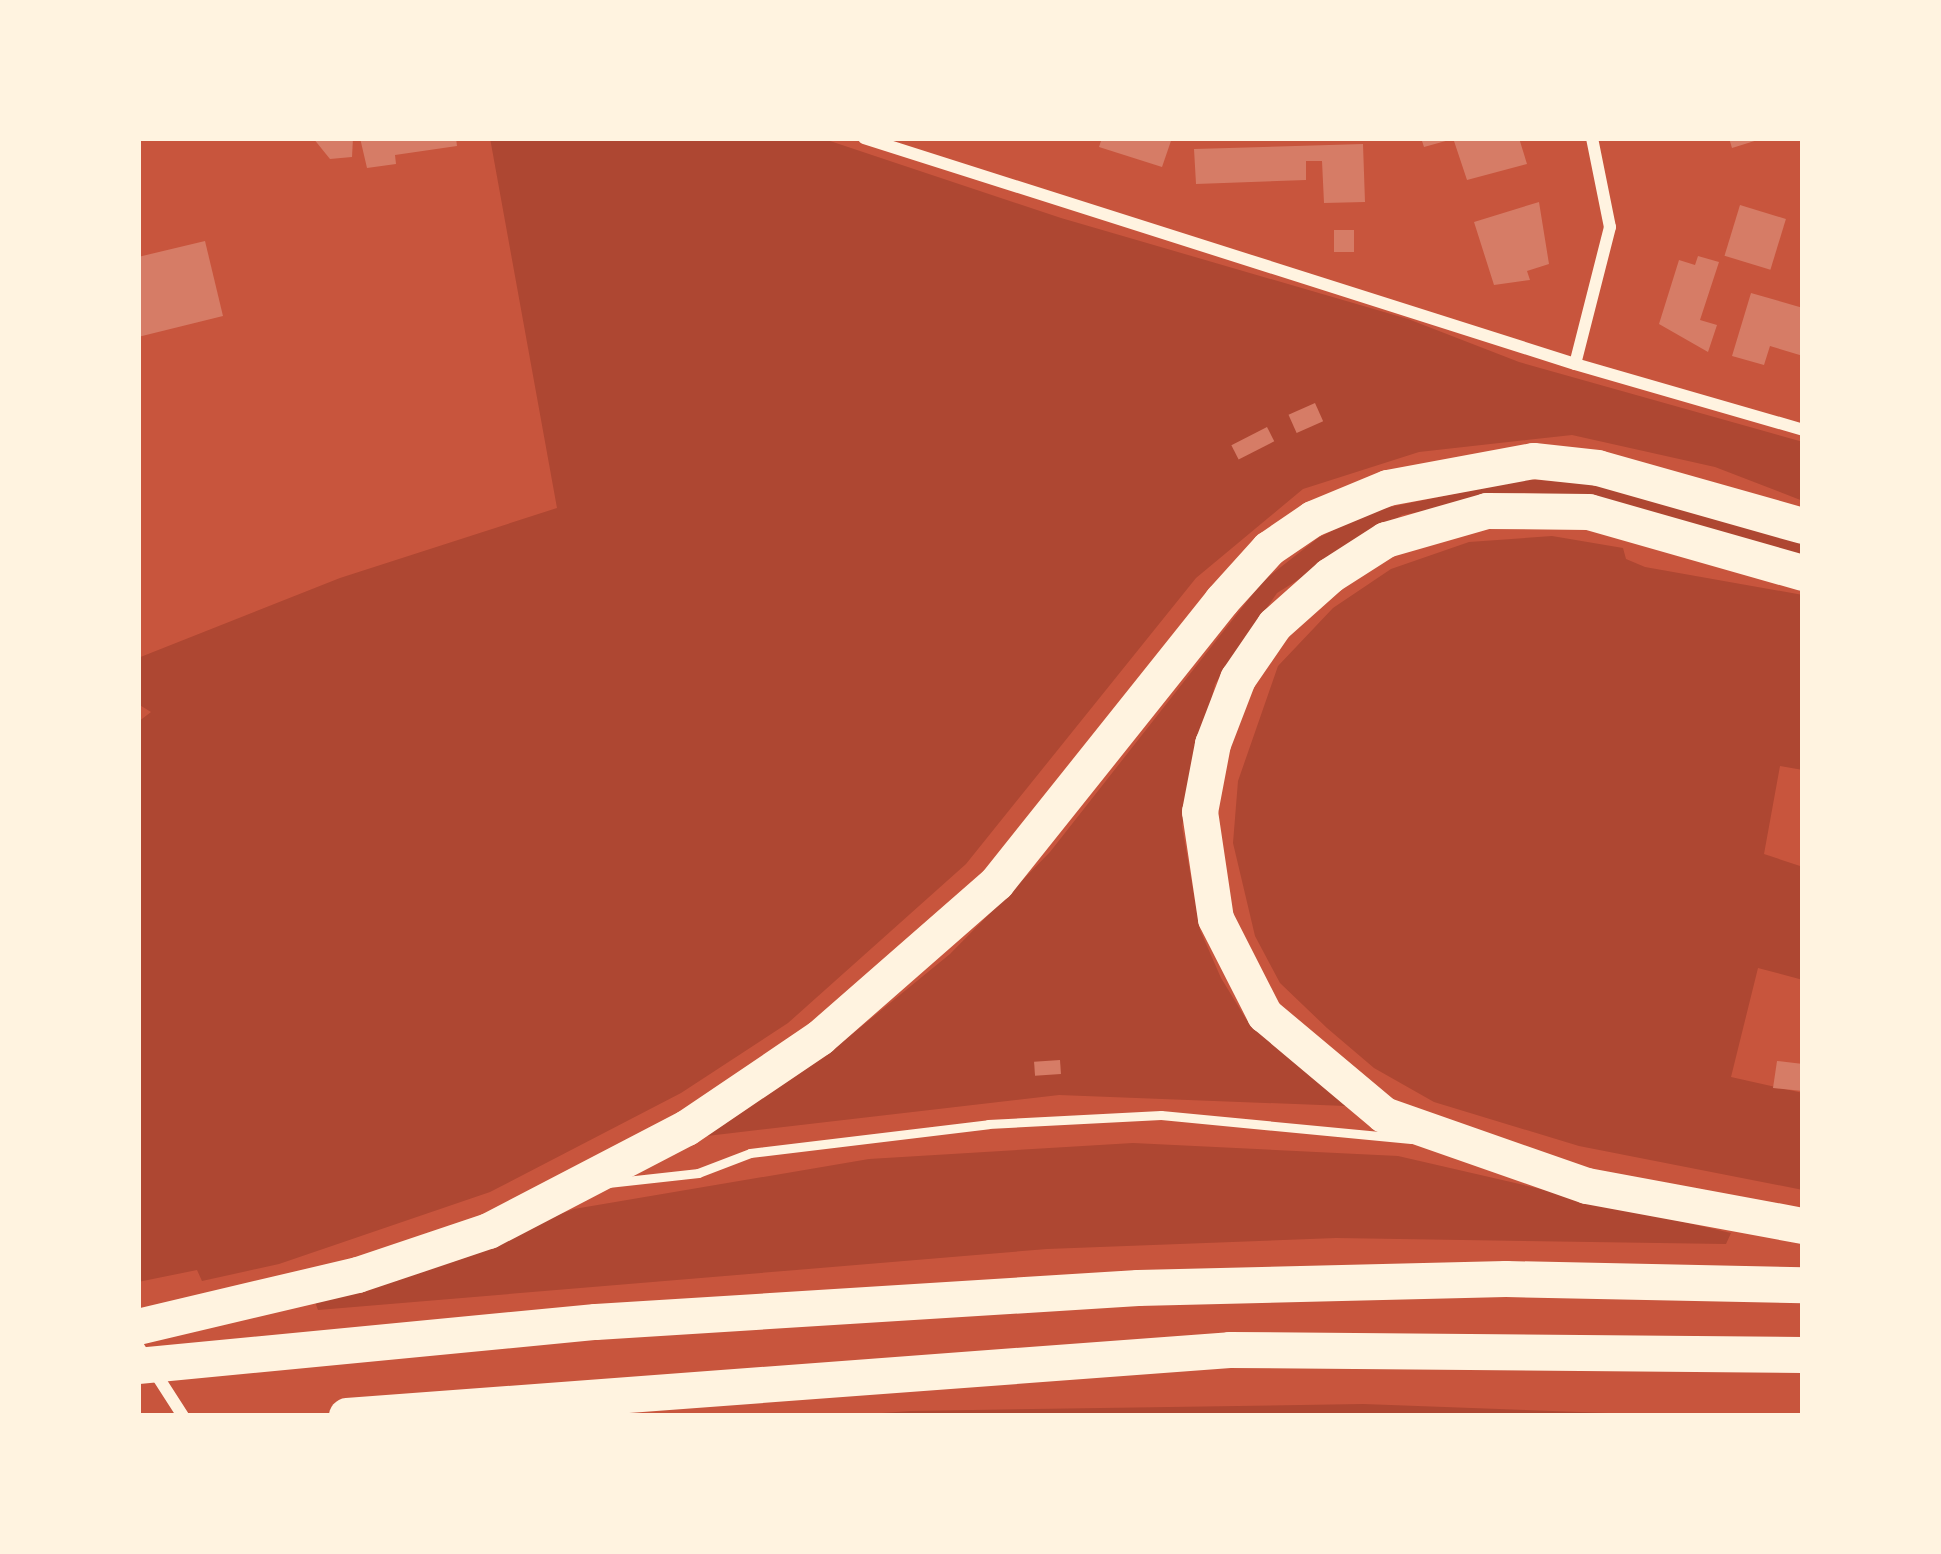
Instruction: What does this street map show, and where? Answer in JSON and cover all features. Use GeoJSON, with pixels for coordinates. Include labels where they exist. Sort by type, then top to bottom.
{"type":"FeatureCollection","features":[{"type":"Feature","properties":{"kind":"highway"},"geometry":{"type":"LineString","coordinates":[[138,1327],[217,1312],[489,1231],[591,1183],[782,1064],[907,968],[997,883],[1222,601],[1269,549],[1313,519],[1388,488],[1534,461],[1598,468],[1803,526]]}},
{"type":"Feature","properties":{"kind":"highway"},"geometry":{"type":"LineString","coordinates":[[1803,573],[1588,512],[1487,511],[1387,540],[1330,575],[1276,625],[1238,679],[1213,744],[1200,812],[1216,919],[1233,961],[1265,1015],[1299,1050],[1384,1114],[1435,1137],[1588,1186],[1803,1226]]}},
{"type":"Feature","properties":{"kind":"highway"},"geometry":{"type":"LineString","coordinates":[[138,1366],[619,1320],[1138,1288],[1506,1279],[1803,1286]]}},
{"type":"Feature","properties":{"kind":"highway"},"geometry":{"type":"LineString","coordinates":[[347,1416],[1229,1350],[1803,1355]]}},
{"type":"Feature","properties":{"kind":"street"},"geometry":{"type":"LineString","coordinates":[[864,138],[1575,364],[1803,430]]}},
{"type":"Feature","properties":{"kind":"street"},"geometry":{"type":"LineString","coordinates":[[1575,364],[1610,227],[1592,138]]}},
{"type":"Feature","properties":{"kind":"street"},"geometry":{"type":"LineString","coordinates":[[138,1346],[183,1416]]}},
{"type":"Feature","properties":{"kind":"lane"},"geometry":{"type":"LineString","coordinates":[[591,1183],[630,1184],[698,1173],[750,1153],[988,1124],[1161,1115],[1388,1140],[1435,1137]]}},
{"type":"Feature","properties":{"kind":"shaded area"},"geometry":{"type":"Polygon","coordinates":[[[490,138],[821,138],[1061,218],[1408,319],[1519,362],[1803,442],[1803,501],[1715,467],[1572,435],[1419,452],[1303,489],[1196,578],[966,864],[788,1023],[681,1093],[490,1192],[279,1264],[202,1281],[197,1270],[138,1282],[138,722],[151,712],[138,704],[138,658],[340,578],[557,508],[490,138]]]}},
{"type":"Feature","properties":{"kind":"shaded area"},"geometry":{"type":"Polygon","coordinates":[[[1526,479],[1615,486],[1803,538],[1803,557],[1582,496],[1524,493],[1402,515],[1277,593],[1215,684],[1182,826],[1200,930],[1221,978],[1246,1019],[1346,1106],[1059,1095],[707,1136],[824,1057],[950,954],[1050,852],[1263,581],[1318,538],[1371,511],[1526,479]]]}},
{"type":"Feature","properties":{"kind":"shaded area"},"geometry":{"type":"Polygon","coordinates":[[[1552,536],[1623,548],[1626,559],[1645,567],[1803,595],[1803,770],[1780,766],[1764,854],[1803,867],[1803,980],[1758,968],[1731,1077],[1803,1093],[1803,1190],[1579,1146],[1434,1102],[1374,1068],[1327,1028],[1280,983],[1255,936],[1233,843],[1238,781],[1278,666],[1333,608],[1391,569],[1469,542],[1552,536]]]}},
{"type":"Feature","properties":{"kind":"shaded area"},"geometry":{"type":"Polygon","coordinates":[[[1133,1143],[1398,1156],[1731,1233],[1726,1244],[1336,1238],[1047,1249],[318,1310],[315,1302],[574,1209],[869,1159],[1133,1143]]]}},
{"type":"Feature","properties":{"kind":"shaded area"},"geometry":{"type":"Polygon","coordinates":[[[1363,1404],[1691,1416],[838,1416],[911,1411],[1363,1404]]]}},
{"type":"Feature","properties":{"kind":"building"},"geometry":{"type":"Polygon","coordinates":[[[313,138],[353,138],[352,157],[330,159],[313,138]]]}},
{"type":"Feature","properties":{"kind":"building"},"geometry":{"type":"Polygon","coordinates":[[[360,138],[456,138],[457,146],[395,155],[396,164],[367,168],[360,138]]]}},
{"type":"Feature","properties":{"kind":"building"},"geometry":{"type":"Polygon","coordinates":[[[1102,138],[1172,138],[1162,167],[1099,147],[1102,138]]]}},
{"type":"Feature","properties":{"kind":"building"},"geometry":{"type":"Polygon","coordinates":[[[1421,138],[1453,138],[1453,139],[1424,147],[1421,138]]]}},
{"type":"Feature","properties":{"kind":"building"},"geometry":{"type":"Polygon","coordinates":[[[1453,138],[1519,138],[1527,164],[1467,180],[1453,138]]]}},
{"type":"Feature","properties":{"kind":"building"},"geometry":{"type":"Polygon","coordinates":[[[1729,138],[1761,138],[1761,139],[1732,148],[1729,138]]]}},
{"type":"Feature","properties":{"kind":"building"},"geometry":{"type":"Polygon","coordinates":[[[1363,144],[1365,202],[1324,203],[1322,161],[1306,161],[1306,180],[1196,184],[1194,149],[1363,144]]]}},
{"type":"Feature","properties":{"kind":"building"},"geometry":{"type":"Polygon","coordinates":[[[1539,202],[1549,264],[1527,271],[1530,280],[1494,285],[1474,222],[1539,202]]]}},
{"type":"Feature","properties":{"kind":"building"},"geometry":{"type":"Polygon","coordinates":[[[1740,205],[1786,219],[1770,270],[1725,256],[1740,205]]]}},
{"type":"Feature","properties":{"kind":"building"},"geometry":{"type":"Polygon","coordinates":[[[1334,230],[1354,230],[1354,252],[1334,252],[1334,230]]]}},
{"type":"Feature","properties":{"kind":"building"},"geometry":{"type":"Polygon","coordinates":[[[205,241],[223,316],[138,337],[138,257],[205,241]]]}},
{"type":"Feature","properties":{"kind":"building"},"geometry":{"type":"Polygon","coordinates":[[[1698,256],[1719,262],[1700,320],[1717,325],[1708,352],[1659,324],[1679,260],[1695,265],[1698,256]]]}},
{"type":"Feature","properties":{"kind":"building"},"geometry":{"type":"Polygon","coordinates":[[[1751,293],[1803,308],[1803,356],[1770,346],[1764,365],[1732,356],[1751,293]]]}},
{"type":"Feature","properties":{"kind":"building"},"geometry":{"type":"Polygon","coordinates":[[[1315,403],[1323,421],[1297,433],[1289,415],[1315,403]]]}},
{"type":"Feature","properties":{"kind":"building"},"geometry":{"type":"Polygon","coordinates":[[[1267,427],[1274,441],[1239,459],[1231,445],[1267,427]]]}},
{"type":"Feature","properties":{"kind":"building"},"geometry":{"type":"Polygon","coordinates":[[[1060,1060],[1061,1074],[1035,1076],[1034,1062],[1060,1060]]]}},
{"type":"Feature","properties":{"kind":"building"},"geometry":{"type":"Polygon","coordinates":[[[1777,1061],[1803,1064],[1803,1091],[1773,1088],[1777,1061]]]}}]}
